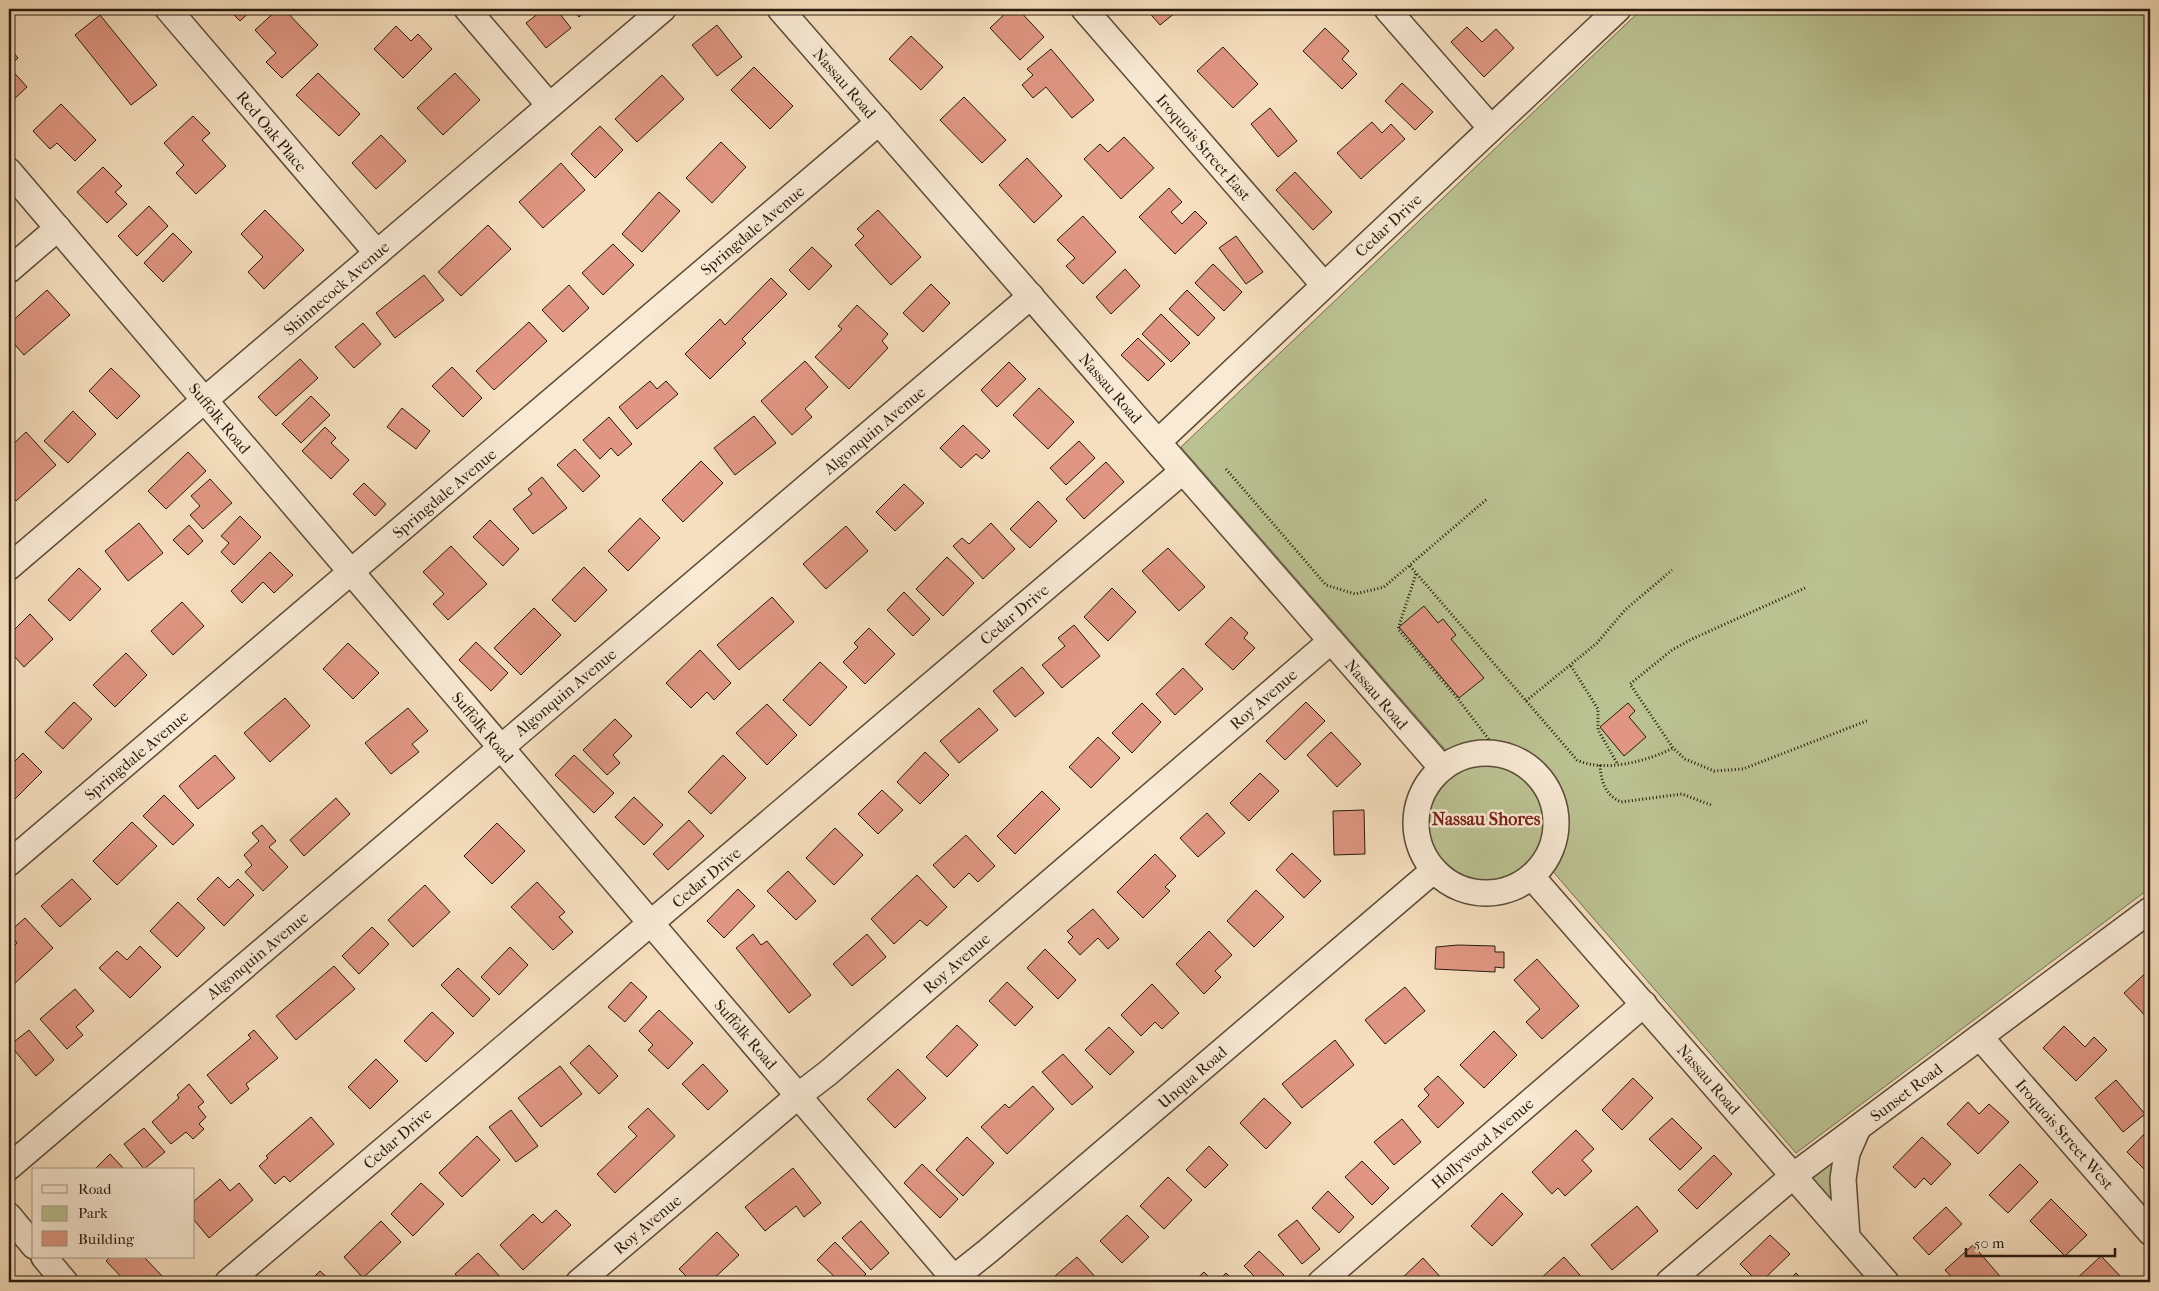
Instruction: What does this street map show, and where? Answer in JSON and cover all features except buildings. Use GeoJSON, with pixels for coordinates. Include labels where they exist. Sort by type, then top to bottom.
{"type":"FeatureCollection","features":[{"type":"Feature","properties":{"kind":"street","name":"Red Oak Place"},"geometry":{"type":"LineString","coordinates":[[168,9],[377,253]]}},
{"type":"Feature","properties":{"kind":"street"},"geometry":{"type":"LineString","coordinates":[[467,9],[549,105]]}},
{"type":"Feature","properties":{"kind":"street","name":"Shinnecock Avenue"},"geometry":{"type":"LineString","coordinates":[[9,567],[664,9]]}},
{"type":"Feature","properties":{"kind":"street","name":"Nassau Road"},"geometry":{"type":"LineString","coordinates":[[780,9],[1442,768]]}},
{"type":"Feature","properties":{"kind":"street","name":"Iroquois Street East"},"geometry":{"type":"LineString","coordinates":[[1084,9],[1324,285]]}},
{"type":"Feature","properties":{"kind":"street"},"geometry":{"type":"LineString","coordinates":[[1387,9],[1491,128]]}},
{"type":"Feature","properties":{"kind":"street","name":"Cedar Drive"},"geometry":{"type":"LineString","coordinates":[[1158,442],[1618,9]]}},
{"type":"Feature","properties":{"kind":"street","name":"Springdale Avenue"},"geometry":{"type":"LineString","coordinates":[[9,863],[879,122]]}},
{"type":"Feature","properties":{"kind":"street","name":"Suffolk Road"},"geometry":{"type":"LineString","coordinates":[[9,171],[798,1096],[953,1281]]}},
{"type":"Feature","properties":{"kind":"street"},"geometry":{"type":"LineString","coordinates":[[9,270],[58,228]]}},
{"type":"Feature","properties":{"kind":"street","name":"Algonquin Avenue"},"geometry":{"type":"LineString","coordinates":[[9,1167],[1031,296]]}},
{"type":"Feature","properties":{"kind":"street","name":"Cedar Drive"},"geometry":{"type":"LineString","coordinates":[[228,1282],[1183,470]]}},
{"type":"Feature","properties":{"kind":"street","name":"Roy Avenue"},"geometry":{"type":"LineString","coordinates":[[579,1282],[836,1066],[1331,641]]}},
{"type":"Feature","properties":{"kind":"street"},"geometry":{"type":"LineString","coordinates":[[1473,754],[1500,754],[1512,758],[1534,772],[1550,793],[1556,818],[1553,844],[1541,867],[1532,877],[1508,890],[1482,893],[1455,886],[1434,870],[1421,848],[1417,836],[1416,817],[1420,799],[1426,787],[1442,768],[1462,757],[1473,754]]}},
{"type":"Feature","properties":{"kind":"street","name":"Unqua Road"},"geometry":{"type":"LineString","coordinates":[[953,1281],[1434,870]]}},
{"type":"Feature","properties":{"kind":"street","name":"Nassau Road"},"geometry":{"type":"LineString","coordinates":[[1532,877],[1886,1282]]}},
{"type":"Feature","properties":{"kind":"street","name":"Sunset Road"},"geometry":{"type":"LineString","coordinates":[[1669,1282],[1793,1176],[2150,910]]}},
{"type":"Feature","properties":{"kind":"street","name":"Hollywood Avenue"},"geometry":{"type":"LineString","coordinates":[[1321,1282],[1644,1004]]}},
{"type":"Feature","properties":{"kind":"street","name":"Iroquois Street West"},"geometry":{"type":"LineString","coordinates":[[1980,1037],[2150,1232]]}},
{"type":"Feature","properties":{"kind":"street"},"geometry":{"type":"LineString","coordinates":[[1847,1237],[1844,1179],[1847,1153],[1858,1128]]}},
{"type":"Feature","properties":{"kind":"street"},"geometry":{"type":"LineString","coordinates":[[9,1216],[32,1244]]}},
{"type":"Feature","properties":{"kind":"street"},"geometry":{"type":"LineString","coordinates":[[45,1258],[65,1282]]}},
{"type":"Feature","properties":{"kind":"path"},"geometry":{"type":"LineString","coordinates":[[1226,469],[1326,585],[1355,594],[1384,587],[1487,499]]}},
{"type":"Feature","properties":{"kind":"path"},"geometry":{"type":"LineString","coordinates":[[1410,566],[1577,760],[1600,765],[1645,761],[1673,748]]}},
{"type":"Feature","properties":{"kind":"path"},"geometry":{"type":"LineString","coordinates":[[1526,701],[1597,643],[1624,610],[1672,570]]}},
{"type":"Feature","properties":{"kind":"path"},"geometry":{"type":"LineString","coordinates":[[1416,574],[1398,628],[1458,699],[1500,754]]}},
{"type":"Feature","properties":{"kind":"path"},"geometry":{"type":"LineString","coordinates":[[1805,588],[1692,638],[1672,650],[1630,684],[1673,748],[1690,762],[1714,771],[1743,769],[1869,720]]}},
{"type":"Feature","properties":{"kind":"path"},"geometry":{"type":"LineString","coordinates":[[1571,666],[1598,709],[1598,730],[1617,763]]}},
{"type":"Feature","properties":{"kind":"path"},"geometry":{"type":"LineString","coordinates":[[1600,765],[1600,777],[1614,800],[1621,802],[1682,794],[1711,805]]}},
{"type":"Feature","properties":{"kind":"green space"},"geometry":{"type":"Polygon","coordinates":[[[1642,9],[2150,9],[2150,888],[1796,1153],[1543,860],[1516,884],[1488,891],[1461,884],[1438,867],[1423,844],[1420,816],[1430,788],[1457,763],[1181,447],[1642,9]]]}},
{"type":"Feature","properties":{"kind":"green space"},"geometry":{"type":"Polygon","coordinates":[[[1852,1135],[1845,1231],[1797,1176],[1852,1135]]]}},
{"type":"Feature","properties":{"kind":"district","name":"Nassau Shores"},"geometry":{"type":"Point","coordinates":[1486,819]}}]}
